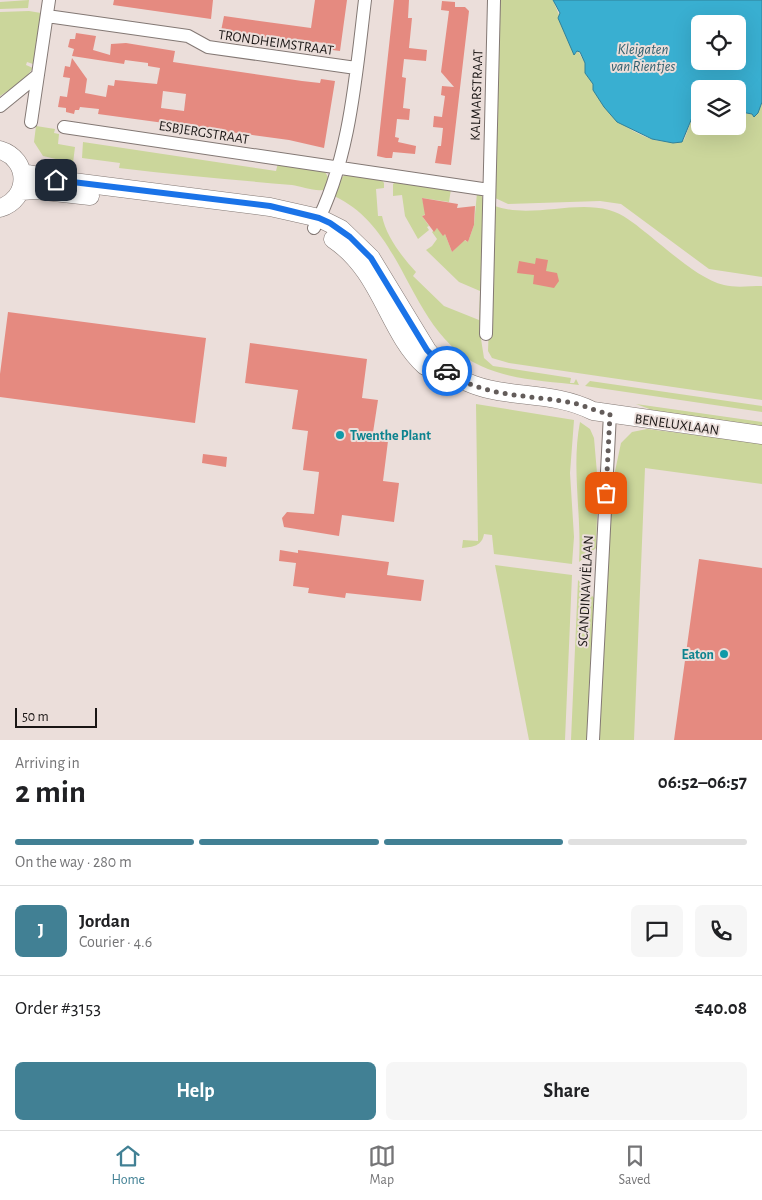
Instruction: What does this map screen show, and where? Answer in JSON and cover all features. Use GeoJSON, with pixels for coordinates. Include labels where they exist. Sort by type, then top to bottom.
{"type":"FeatureCollection","features":[{"type":"Feature","properties":{"kind":"street"},"geometry":{"type":"LineString","coordinates":[[31,122],[49,0]]}},
{"type":"Feature","properties":{"kind":"street"},"geometry":{"type":"LineString","coordinates":[[316,223],[338,168],[356,68],[365,0]]}},
{"type":"Feature","properties":{"kind":"street","name":"KALMARSTRAAT"},"geometry":{"type":"LineString","coordinates":[[486,334],[494,0]]}},
{"type":"Feature","properties":{"kind":"street","name":"TRONDHEIMSTRAAT"},"geometry":{"type":"LineString","coordinates":[[47,16],[188,36],[208,48],[356,68]]}},
{"type":"Feature","properties":{"kind":"street"},"geometry":{"type":"LineString","coordinates":[[0,106],[38,75]]}},
{"type":"Feature","properties":{"kind":"street","name":"ESBJERGSTRAAT"},"geometry":{"type":"LineString","coordinates":[[64,127],[338,168]]}},
{"type":"Feature","properties":{"kind":"street"},"geometry":{"type":"LineString","coordinates":[[0,150],[16,159],[23,173],[21,191],[14,201],[0,208]]}},
{"type":"Feature","properties":{"kind":"street"},"geometry":{"type":"LineString","coordinates":[[338,168],[489,190]]}},
{"type":"Feature","properties":{"kind":"street","name":"BENELUXLAAN"},"geometry":{"type":"LineString","coordinates":[[23,173],[73,182],[270,206],[316,223],[362,266],[420,361],[456,390],[487,402],[578,416],[602,413],[762,435]]}},
{"type":"Feature","properties":{"kind":"street","name":"BENELUXLAAN"},"geometry":{"type":"LineString","coordinates":[[21,191],[36,190],[316,223]]}},
{"type":"Feature","properties":{"kind":"street","name":"SCANDINAVIËLAAN"},"geometry":{"type":"LineString","coordinates":[[593,740],[602,413]]}},
{"type":"Feature","properties":{"kind":"green space"},"geometry":{"type":"Polygon","coordinates":[[[29,0],[28,8],[0,9],[0,2],[29,0]]]}},
{"type":"Feature","properties":{"kind":"green space"},"geometry":{"type":"Polygon","coordinates":[[[498,0],[553,0],[575,54],[578,51],[585,63],[585,73],[605,108],[624,125],[648,138],[672,142],[684,140],[691,121],[691,135],[746,135],[746,113],[752,114],[754,117],[762,102],[762,277],[709,269],[621,204],[600,201],[508,204],[493,197],[498,0]]]}},
{"type":"Feature","properties":{"kind":"green space"},"geometry":{"type":"Polygon","coordinates":[[[29,11],[41,13],[33,64],[27,62],[26,65],[33,68],[23,81],[0,96],[0,12],[29,11]]]}},
{"type":"Feature","properties":{"kind":"green space"},"geometry":{"type":"Polygon","coordinates":[[[36,126],[55,129],[54,133],[59,134],[58,144],[75,147],[73,163],[43,156],[34,142],[36,126]]]}},
{"type":"Feature","properties":{"kind":"green space"},"geometry":{"type":"Polygon","coordinates":[[[83,142],[276,171],[278,163],[325,172],[328,177],[326,189],[314,190],[292,185],[119,168],[120,163],[82,158],[83,142]]]}},
{"type":"Feature","properties":{"kind":"green space"},"geometry":{"type":"Polygon","coordinates":[[[346,174],[381,179],[384,183],[384,188],[376,189],[378,216],[382,216],[395,246],[416,272],[413,276],[444,306],[479,320],[480,291],[459,282],[426,250],[437,239],[432,232],[437,228],[445,234],[452,252],[464,240],[468,242],[474,225],[477,193],[481,194],[484,203],[481,339],[484,358],[493,366],[571,378],[570,383],[574,383],[576,379],[579,385],[529,379],[493,371],[481,366],[456,350],[437,330],[421,306],[394,256],[378,232],[359,212],[334,196],[341,178],[346,174]]]}},
{"type":"Feature","properties":{"kind":"green space"},"geometry":{"type":"Polygon","coordinates":[[[397,181],[451,189],[449,202],[422,198],[426,214],[422,216],[429,226],[427,227],[429,230],[418,239],[405,216],[402,195],[393,196],[393,184],[397,181]]]}},
{"type":"Feature","properties":{"kind":"green space"},"geometry":{"type":"Polygon","coordinates":[[[495,206],[523,211],[581,207],[609,210],[637,225],[693,270],[714,282],[733,286],[762,286],[762,400],[509,363],[492,358],[488,351],[489,323],[493,320],[493,314],[490,313],[495,206]]]}},
{"type":"Feature","properties":{"kind":"green space"},"geometry":{"type":"Polygon","coordinates":[[[590,381],[762,406],[762,412],[585,386],[590,381]]]}},
{"type":"Feature","properties":{"kind":"green space"},"geometry":{"type":"Polygon","coordinates":[[[476,404],[574,420],[570,473],[574,537],[572,564],[494,554],[492,535],[484,534],[479,543],[462,548],[463,540],[478,541],[476,404]]]}},
{"type":"Feature","properties":{"kind":"green space"},"geometry":{"type":"Polygon","coordinates":[[[636,404],[762,422],[762,428],[660,413],[636,404]]]}},
{"type":"Feature","properties":{"kind":"green space"},"geometry":{"type":"Polygon","coordinates":[[[580,422],[590,429],[594,438],[598,485],[596,548],[579,562],[580,544],[576,457],[580,422]]]}},
{"type":"Feature","properties":{"kind":"green space"},"geometry":{"type":"Polygon","coordinates":[[[647,429],[762,443],[762,484],[645,468],[634,740],[599,740],[611,490],[621,443],[632,432],[647,429]]]}},
{"type":"Feature","properties":{"kind":"green space"},"geometry":{"type":"Polygon","coordinates":[[[495,565],[572,575],[565,740],[529,740],[495,565]]]}},
{"type":"Feature","properties":{"kind":"green space"},"geometry":{"type":"Polygon","coordinates":[[[578,580],[594,598],[587,740],[571,740],[578,580]]]}},
{"type":"Feature","properties":{"kind":"water","name":"Kleigaten van Rientjes"},"geometry":{"type":"Polygon","coordinates":[[[553,0],[762,0],[762,102],[758,113],[754,117],[752,114],[746,113],[746,80],[691,80],[691,120],[682,142],[673,143],[652,139],[617,122],[604,107],[593,90],[593,84],[585,73],[585,63],[580,52],[577,51],[574,55],[558,18],[560,13],[553,0]]]}},
{"type":"Feature","properties":{"kind":"building"},"geometry":{"type":"Polygon","coordinates":[[[114,0],[213,0],[211,19],[113,5],[114,0]]]}},
{"type":"Feature","properties":{"kind":"building"},"geometry":{"type":"Polygon","coordinates":[[[315,0],[347,0],[340,51],[325,49],[326,43],[303,41],[303,43],[294,43],[221,31],[224,16],[311,28],[315,0]]]}},
{"type":"Feature","properties":{"kind":"building"},"geometry":{"type":"Polygon","coordinates":[[[394,0],[409,0],[408,18],[412,18],[409,48],[427,50],[426,61],[404,59],[402,77],[406,78],[403,108],[410,109],[409,120],[397,119],[395,137],[399,138],[398,142],[416,146],[415,154],[393,152],[392,158],[386,158],[377,156],[394,0]]]}},
{"type":"Feature","properties":{"kind":"building"},"geometry":{"type":"Polygon","coordinates":[[[442,1],[455,2],[455,7],[465,7],[469,11],[451,165],[435,163],[438,146],[441,146],[443,128],[433,127],[434,116],[442,117],[445,96],[441,95],[442,86],[454,87],[441,72],[449,11],[441,10],[442,1]]]}},
{"type":"Feature","properties":{"kind":"building"},"geometry":{"type":"Polygon","coordinates":[[[76,33],[96,36],[93,50],[110,55],[111,44],[126,43],[175,51],[173,62],[302,81],[320,83],[321,79],[335,81],[324,148],[289,140],[98,114],[99,109],[80,107],[79,110],[75,110],[74,114],[66,112],[66,108],[58,107],[60,96],[67,97],[70,78],[63,77],[65,66],[70,67],[72,58],[87,79],[85,93],[106,97],[108,85],[114,86],[115,80],[157,84],[160,68],[148,66],[148,63],[125,60],[124,64],[72,56],[74,49],[68,47],[70,39],[75,39],[76,33]],[[163,91],[161,108],[184,111],[186,94],[163,91]]]}},
{"type":"Feature","properties":{"kind":"building"},"geometry":{"type":"Polygon","coordinates":[[[422,198],[458,204],[457,208],[475,206],[474,225],[468,242],[465,240],[452,252],[445,234],[443,236],[437,228],[434,232],[422,216],[425,215],[422,198]]]}},
{"type":"Feature","properties":{"kind":"building"},"geometry":{"type":"Polygon","coordinates":[[[536,258],[548,260],[546,271],[557,273],[559,281],[554,288],[533,284],[534,275],[517,273],[519,261],[535,264],[536,258]]]}},
{"type":"Feature","properties":{"kind":"building"},"geometry":{"type":"Polygon","coordinates":[[[8,312],[206,338],[195,423],[0,397],[0,374],[8,312]]]}},
{"type":"Feature","properties":{"kind":"building","name":"Twenthe Plant"},"geometry":{"type":"Polygon","coordinates":[[[250,343],[367,359],[362,398],[378,400],[372,439],[388,441],[383,481],[399,483],[394,522],[342,515],[339,536],[284,527],[282,518],[287,512],[314,514],[319,472],[303,470],[308,431],[292,429],[298,390],[245,383],[250,343]]]}},
{"type":"Feature","properties":{"kind":"building"},"geometry":{"type":"Polygon","coordinates":[[[203,454],[227,457],[226,467],[202,463],[203,454]]]}},
{"type":"Feature","properties":{"kind":"building"},"geometry":{"type":"Polygon","coordinates":[[[280,550],[298,553],[298,550],[389,562],[387,575],[424,580],[421,601],[346,593],[345,598],[308,593],[309,588],[293,586],[296,563],[279,561],[280,550]]]}},
{"type":"Feature","properties":{"kind":"building","name":"Eaton"},"geometry":{"type":"Polygon","coordinates":[[[699,559],[762,568],[762,740],[674,740],[699,559]]]}},
{"type":"Feature","properties":{"kind":"way so far"},"geometry":{"type":"LineString","coordinates":[[447,371],[479,387],[510,395],[579,404],[593,411],[610,414],[606,493]]}},
{"type":"Feature","properties":{"kind":"place","name":"Twenthe Plant"},"geometry":{"type":"Point","coordinates":[340,435]}},
{"type":"Feature","properties":{"kind":"place","name":"Eaton"},"geometry":{"type":"Point","coordinates":[724,654]}},
{"type":"Feature","properties":{"kind":"route"},"geometry":{"type":"LineString","coordinates":[[56,180],[270,206],[319,218],[330,223],[341,229],[362,247],[371,258],[382,273],[427,350],[437,363],[447,371]]}}]}
